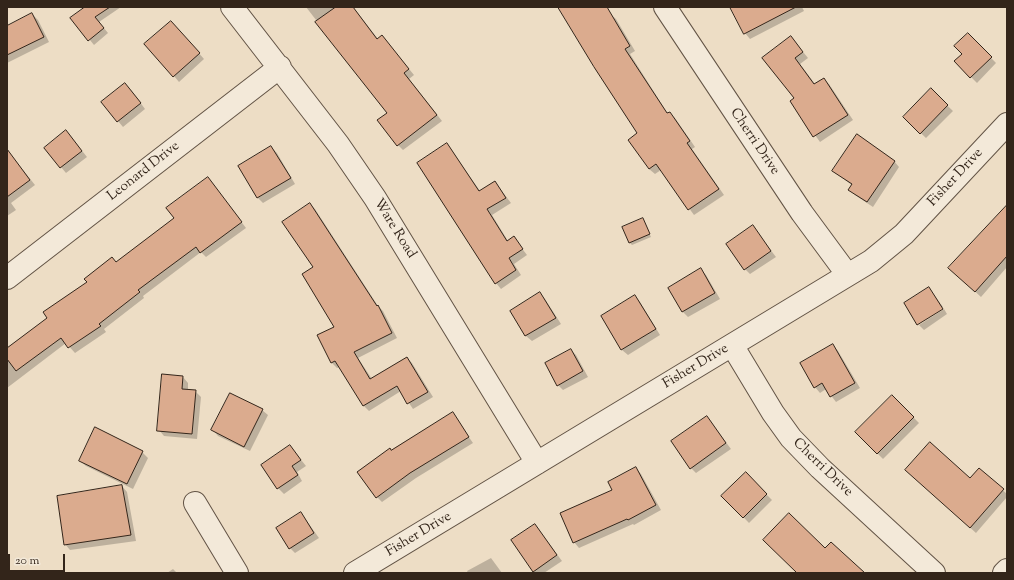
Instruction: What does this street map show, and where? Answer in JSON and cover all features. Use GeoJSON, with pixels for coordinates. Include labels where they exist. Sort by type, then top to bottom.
{"type":"FeatureCollection","features":[{"type":"Feature","properties":{"kind":"street","name":"Ware Road"},"geometry":{"type":"LineString","coordinates":[[232,7],[280,67],[338,144],[375,198],[537,463]]}},
{"type":"Feature","properties":{"kind":"street","name":"Cherri Drive"},"geometry":{"type":"LineString","coordinates":[[665,7],[802,213],[847,274]]}},
{"type":"Feature","properties":{"kind":"street","name":"Leonard Drive"},"geometry":{"type":"LineString","coordinates":[[7,278],[280,67]]}},
{"type":"Feature","properties":{"kind":"street","name":"Fisher Drive"},"geometry":{"type":"LineString","coordinates":[[355,573],[847,274],[876,258],[904,234],[1007,124]]}},
{"type":"Feature","properties":{"kind":"street","name":"Cherri Drive"},"geometry":{"type":"LineString","coordinates":[[732,345],[773,413],[791,438],[820,468],[934,573]]}},
{"type":"Feature","properties":{"kind":"street"},"geometry":{"type":"LineString","coordinates":[[195,503],[237,573]]}},
{"type":"Feature","properties":{"kind":"street"},"geometry":{"type":"LineString","coordinates":[[1004,573],[1007,570]]}},
{"type":"Feature","properties":{"kind":"building"},"geometry":{"type":"Polygon","coordinates":[[[85,7],[110,7],[95,17],[104,28],[88,41],[70,18],[85,7]]]}},
{"type":"Feature","properties":{"kind":"building"},"geometry":{"type":"Polygon","coordinates":[[[336,7],[353,7],[377,39],[382,35],[409,69],[404,73],[437,115],[397,146],[377,120],[387,113],[315,22],[336,7]]]}},
{"type":"Feature","properties":{"kind":"building"},"geometry":{"type":"Polygon","coordinates":[[[558,7],[607,7],[630,46],[625,49],[667,113],[670,112],[690,141],[687,143],[719,189],[688,210],[656,164],[649,169],[628,140],[637,133],[594,67],[558,7]]]}},
{"type":"Feature","properties":{"kind":"building"},"geometry":{"type":"Polygon","coordinates":[[[730,7],[796,7],[744,34],[730,7]]]}},
{"type":"Feature","properties":{"kind":"building"},"geometry":{"type":"Polygon","coordinates":[[[32,13],[44,37],[7,55],[7,26],[32,13]]]}},
{"type":"Feature","properties":{"kind":"building"},"geometry":{"type":"Polygon","coordinates":[[[171,21],[200,53],[173,77],[144,44],[171,21]]]}},
{"type":"Feature","properties":{"kind":"building"},"geometry":{"type":"Polygon","coordinates":[[[968,33],[992,57],[970,78],[954,61],[962,54],[954,46],[968,33]]]}},
{"type":"Feature","properties":{"kind":"building"},"geometry":{"type":"Polygon","coordinates":[[[791,36],[803,52],[795,58],[814,84],[824,78],[848,115],[813,137],[790,101],[794,98],[762,58],[791,36]]]}},
{"type":"Feature","properties":{"kind":"building"},"geometry":{"type":"Polygon","coordinates":[[[125,83],[141,103],[117,122],[101,102],[125,83]]]}},
{"type":"Feature","properties":{"kind":"building"},"geometry":{"type":"Polygon","coordinates":[[[931,88],[948,105],[920,134],[903,117],[931,88]]]}},
{"type":"Feature","properties":{"kind":"building"},"geometry":{"type":"Polygon","coordinates":[[[66,130],[82,151],[60,168],[44,148],[66,130]]]}},
{"type":"Feature","properties":{"kind":"building"},"geometry":{"type":"Polygon","coordinates":[[[857,134],[895,161],[867,202],[848,190],[852,184],[832,171],[857,134]]]}},
{"type":"Feature","properties":{"kind":"building"},"geometry":{"type":"Polygon","coordinates":[[[447,143],[479,191],[495,181],[506,198],[487,209],[507,241],[514,236],[523,249],[509,258],[516,270],[495,284],[417,163],[447,143]]]}},
{"type":"Feature","properties":{"kind":"building"},"geometry":{"type":"Polygon","coordinates":[[[271,146],[291,178],[257,198],[238,166],[271,146]]]}},
{"type":"Feature","properties":{"kind":"building"},"geometry":{"type":"Polygon","coordinates":[[[7,149],[30,180],[7,197],[7,149]]]}},
{"type":"Feature","properties":{"kind":"building"},"geometry":{"type":"Polygon","coordinates":[[[208,177],[242,222],[200,253],[196,247],[138,290],[140,292],[99,324],[101,326],[68,348],[61,338],[16,371],[7,359],[7,348],[47,318],[43,312],[87,282],[84,279],[112,257],[116,262],[174,218],[166,208],[208,177]]]}},
{"type":"Feature","properties":{"kind":"building"},"geometry":{"type":"Polygon","coordinates":[[[310,203],[377,306],[378,305],[392,333],[354,352],[370,379],[407,357],[428,392],[407,404],[397,386],[363,406],[335,361],[331,363],[317,335],[334,327],[302,274],[313,267],[282,222],[310,203]]]}},
{"type":"Feature","properties":{"kind":"building"},"geometry":{"type":"Polygon","coordinates":[[[1007,205],[1007,256],[975,292],[948,268],[1007,205]]]}},
{"type":"Feature","properties":{"kind":"building"},"geometry":{"type":"Polygon","coordinates":[[[643,218],[650,234],[629,243],[622,227],[643,218]]]}},
{"type":"Feature","properties":{"kind":"building"},"geometry":{"type":"Polygon","coordinates":[[[753,225],[771,251],[744,270],[726,244],[753,225]]]}},
{"type":"Feature","properties":{"kind":"building"},"geometry":{"type":"Polygon","coordinates":[[[701,268],[715,293],[682,312],[668,288],[701,268]]]}},
{"type":"Feature","properties":{"kind":"building"},"geometry":{"type":"Polygon","coordinates":[[[929,287],[943,309],[917,325],[904,303],[929,287]]]}},
{"type":"Feature","properties":{"kind":"building"},"geometry":{"type":"Polygon","coordinates":[[[540,292],[556,318],[525,336],[510,311],[540,292]]]}},
{"type":"Feature","properties":{"kind":"building"},"geometry":{"type":"Polygon","coordinates":[[[635,295],[656,329],[621,350],[601,316],[635,295]]]}},
{"type":"Feature","properties":{"kind":"building"},"geometry":{"type":"Polygon","coordinates":[[[833,344],[855,383],[830,397],[822,383],[814,388],[800,363],[833,344]]]}},
{"type":"Feature","properties":{"kind":"building"},"geometry":{"type":"Polygon","coordinates":[[[571,349],[583,371],[557,386],[545,363],[571,349]]]}},
{"type":"Feature","properties":{"kind":"building"},"geometry":{"type":"Polygon","coordinates":[[[162,374],[183,376],[182,389],[196,390],[192,434],[157,431],[162,374]]]}},
{"type":"Feature","properties":{"kind":"building"},"geometry":{"type":"Polygon","coordinates":[[[230,393],[263,409],[244,447],[211,430],[230,393]]]}},
{"type":"Feature","properties":{"kind":"building"},"geometry":{"type":"Polygon","coordinates":[[[892,395],[914,417],[877,454],[855,432],[892,395]]]}},
{"type":"Feature","properties":{"kind":"building"},"geometry":{"type":"Polygon","coordinates":[[[453,412],[469,437],[410,473],[376,498],[357,472],[390,448],[391,450],[453,412]]]}},
{"type":"Feature","properties":{"kind":"building"},"geometry":{"type":"Polygon","coordinates":[[[707,416],[726,443],[690,469],[671,441],[707,416]]]}},
{"type":"Feature","properties":{"kind":"building"},"geometry":{"type":"Polygon","coordinates":[[[95,427],[143,451],[127,484],[79,461],[95,427]]]}},
{"type":"Feature","properties":{"kind":"building"},"geometry":{"type":"Polygon","coordinates":[[[930,442],[970,478],[979,468],[1004,489],[970,528],[905,470],[930,442]]]}},
{"type":"Feature","properties":{"kind":"building"},"geometry":{"type":"Polygon","coordinates":[[[290,445],[301,460],[292,466],[298,475],[277,489],[261,465],[290,445]]]}},
{"type":"Feature","properties":{"kind":"building"},"geometry":{"type":"Polygon","coordinates":[[[636,467],[656,505],[628,520],[627,519],[573,543],[560,513],[612,490],[608,482],[636,467]]]}},
{"type":"Feature","properties":{"kind":"building"},"geometry":{"type":"Polygon","coordinates":[[[746,472],[767,494],[743,518],[721,496],[746,472]]]}},
{"type":"Feature","properties":{"kind":"building"},"geometry":{"type":"Polygon","coordinates":[[[122,485],[131,535],[64,545],[57,496],[122,485]]]}},
{"type":"Feature","properties":{"kind":"building"},"geometry":{"type":"Polygon","coordinates":[[[301,512],[314,533],[289,549],[276,528],[301,512]]]}},
{"type":"Feature","properties":{"kind":"building"},"geometry":{"type":"Polygon","coordinates":[[[789,513],[825,548],[831,542],[865,573],[797,573],[763,540],[789,513]]]}},
{"type":"Feature","properties":{"kind":"building"},"geometry":{"type":"Polygon","coordinates":[[[535,524],[557,555],[533,572],[511,540],[535,524]]]}}]}
